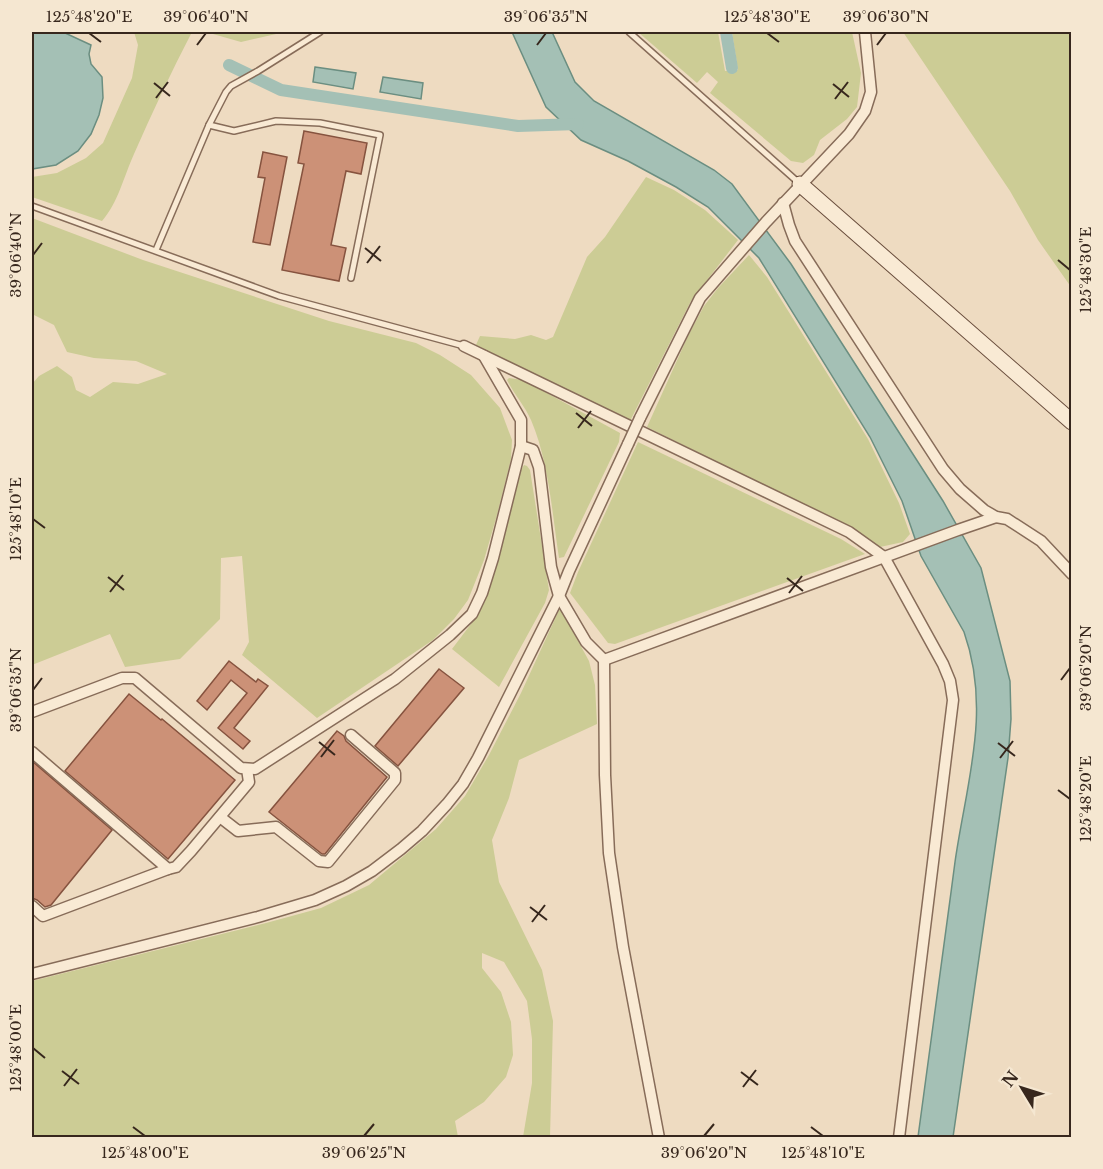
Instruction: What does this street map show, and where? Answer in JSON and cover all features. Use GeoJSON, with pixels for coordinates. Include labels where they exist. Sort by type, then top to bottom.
{"type":"FeatureCollection","features":[{"type":"Feature","properties":{"kind":"street"},"geometry":{"type":"LineString","coordinates":[[32,974],[258,917],[315,900],[372,871],[422,831],[447,804],[463,784],[478,758],[559,596],[640,418],[700,298],[800,184],[849,134],[865,111],[871,92],[865,32]]}},
{"type":"Feature","properties":{"kind":"street"},"geometry":{"type":"LineString","coordinates":[[800,184],[1071,422]]}},
{"type":"Feature","properties":{"kind":"street"},"geometry":{"type":"LineString","coordinates":[[783,203],[795,241],[943,469],[960,489],[984,510],[996,517],[1007,519],[1041,541],[1071,574]]}},
{"type":"Feature","properties":{"kind":"street"},"geometry":{"type":"LineString","coordinates":[[464,346],[849,532],[884,557],[943,664],[950,681],[953,700],[899,1137]]}},
{"type":"Feature","properties":{"kind":"street"},"geometry":{"type":"LineString","coordinates":[[32,712],[122,678],[135,678],[241,768],[255,770],[395,679],[450,635],[472,614],[482,593],[493,558],[520,446],[521,420],[484,356]]}},
{"type":"Feature","properties":{"kind":"street"},"geometry":{"type":"LineString","coordinates":[[520,446],[533,450],[538,467],[551,567],[559,596],[586,642],[604,660],[605,775],[609,853],[623,947],[659,1137]]}},
{"type":"Feature","properties":{"kind":"street"},"geometry":{"type":"LineString","coordinates":[[604,660],[996,517]]}},
{"type":"Feature","properties":{"kind":"street"},"geometry":{"type":"LineString","coordinates":[[220,817],[238,831],[276,827],[319,861],[328,861],[395,780],[395,773],[351,735]]}},
{"type":"Feature","properties":{"kind":"street"},"geometry":{"type":"LineString","coordinates":[[32,752],[168,869]]}},
{"type":"Feature","properties":{"kind":"street"},"geometry":{"type":"LineString","coordinates":[[32,906],[43,916],[176,867],[249,782],[247,769]]}},
{"type":"Feature","properties":{"kind":"lane"},"geometry":{"type":"LineString","coordinates":[[156,250],[209,125],[226,92],[231,86],[320,32]]}},
{"type":"Feature","properties":{"kind":"lane"},"geometry":{"type":"LineString","coordinates":[[629,32],[800,184]]}},
{"type":"Feature","properties":{"kind":"lane"},"geometry":{"type":"LineString","coordinates":[[209,125],[234,131],[276,121],[320,123],[380,135],[351,278]]}},
{"type":"Feature","properties":{"kind":"lane"},"geometry":{"type":"LineString","coordinates":[[32,206],[279,296],[464,346]]}},
{"type":"Feature","properties":{"kind":"green space"},"geometry":{"type":"Polygon","coordinates":[[[134,32],[192,32],[108,214],[102,221],[32,197],[32,177],[57,173],[86,158],[103,143],[132,78],[138,45],[134,32]]]}},
{"type":"Feature","properties":{"kind":"green space"},"geometry":{"type":"Polygon","coordinates":[[[206,32],[285,32],[241,42],[206,32]]]}},
{"type":"Feature","properties":{"kind":"green space"},"geometry":{"type":"Polygon","coordinates":[[[638,32],[718,32],[725,71],[738,70],[732,32],[852,32],[861,73],[857,107],[847,119],[820,140],[814,155],[803,163],[791,161],[710,93],[718,82],[707,72],[697,83],[638,32]]]}},
{"type":"Feature","properties":{"kind":"green space"},"geometry":{"type":"Polygon","coordinates":[[[903,32],[1071,32],[1071,287],[1038,240],[1010,191],[903,32]]]}},
{"type":"Feature","properties":{"kind":"green space"},"geometry":{"type":"Polygon","coordinates":[[[646,177],[674,190],[705,210],[738,240],[691,301],[630,421],[475,347],[480,336],[515,339],[531,335],[546,340],[553,337],[587,257],[605,237],[646,177]]]}},
{"type":"Feature","properties":{"kind":"green space"},"geometry":{"type":"Polygon","coordinates":[[[32,218],[143,260],[329,321],[416,343],[471,375],[500,408],[512,440],[511,459],[484,560],[468,600],[454,619],[433,640],[317,718],[242,655],[249,642],[242,556],[221,558],[220,619],[180,659],[125,667],[110,634],[32,665],[32,384],[39,376],[57,366],[72,377],[76,390],[90,397],[113,382],[138,384],[167,374],[136,361],[94,358],[67,352],[54,325],[32,314],[32,218]]]}},
{"type":"Feature","properties":{"kind":"green space"},"geometry":{"type":"Polygon","coordinates":[[[749,255],[767,277],[868,439],[899,503],[910,534],[903,542],[880,547],[850,528],[647,427],[704,306],[749,255]]]}},
{"type":"Feature","properties":{"kind":"green space"},"geometry":{"type":"Polygon","coordinates":[[[509,378],[523,380],[620,433],[619,442],[564,557],[559,558],[549,488],[537,436],[529,415],[507,380],[509,378]]]}},
{"type":"Feature","properties":{"kind":"green space"},"geometry":{"type":"Polygon","coordinates":[[[638,442],[841,539],[865,554],[615,644],[608,643],[570,593],[638,442]]]}},
{"type":"Feature","properties":{"kind":"green space"},"geometry":{"type":"Polygon","coordinates":[[[524,465],[530,470],[549,590],[545,603],[499,687],[452,649],[477,616],[486,599],[519,474],[524,465]]]}},
{"type":"Feature","properties":{"kind":"green space"},"geometry":{"type":"Polygon","coordinates":[[[560,608],[589,661],[595,685],[597,724],[519,760],[509,798],[492,840],[499,882],[542,970],[553,1021],[550,1137],[523,1137],[532,1083],[532,1039],[527,1001],[504,962],[482,953],[482,968],[501,992],[511,1022],[513,1055],[506,1077],[484,1102],[455,1121],[458,1137],[32,1137],[32,981],[321,908],[369,885],[436,829],[465,796],[521,693],[560,608]]]}},
{"type":"Feature","properties":{"kind":"shaded area"},"geometry":{"type":"Polygon","coordinates":[[[32,32],[63,32],[91,45],[89,54],[91,64],[102,77],[103,98],[91,134],[78,151],[56,165],[32,169],[32,32]]]}},
{"type":"Feature","properties":{"kind":"shaded area"},"geometry":{"type":"Polygon","coordinates":[[[512,32],[552,32],[575,82],[594,101],[714,170],[732,184],[791,264],[943,501],[981,568],[1010,681],[1011,719],[1008,758],[953,1137],[918,1137],[955,862],[974,747],[976,690],[972,661],[964,632],[921,556],[902,501],[870,437],[759,258],[708,207],[628,161],[581,140],[546,107],[512,32]]]}},
{"type":"Feature","properties":{"kind":"shaded area"},"geometry":{"type":"Polygon","coordinates":[[[315,67],[356,73],[353,89],[313,82],[315,67]]]}},
{"type":"Feature","properties":{"kind":"shaded area"},"geometry":{"type":"Polygon","coordinates":[[[383,77],[423,83],[421,99],[380,92],[383,77]]]}},
{"type":"Feature","properties":{"kind":"building"},"geometry":{"type":"Polygon","coordinates":[[[304,131],[367,143],[361,174],[346,171],[331,245],[346,248],[339,281],[282,270],[304,164],[298,163],[304,131]]]}},
{"type":"Feature","properties":{"kind":"building"},"geometry":{"type":"Polygon","coordinates":[[[263,152],[287,157],[270,245],[253,242],[265,178],[258,177],[263,152]]]}},
{"type":"Feature","properties":{"kind":"building"},"geometry":{"type":"Polygon","coordinates":[[[229,661],[256,682],[258,679],[268,686],[234,728],[250,741],[243,749],[218,728],[247,693],[231,680],[207,710],[197,701],[229,661]]]}},
{"type":"Feature","properties":{"kind":"building"},"geometry":{"type":"Polygon","coordinates":[[[439,669],[464,688],[398,766],[375,746],[439,669]]]}},
{"type":"Feature","properties":{"kind":"building"},"geometry":{"type":"Polygon","coordinates":[[[129,694],[235,780],[168,859],[65,771],[129,694]]]}},
{"type":"Feature","properties":{"kind":"building"},"geometry":{"type":"Polygon","coordinates":[[[337,731],[387,777],[325,854],[322,854],[269,812],[337,731]]]}},
{"type":"Feature","properties":{"kind":"building"},"geometry":{"type":"Polygon","coordinates":[[[32,761],[112,830],[51,905],[45,907],[32,898],[32,761]]]}},
{"type":"Feature","properties":{"kind":"waterway"},"geometry":{"type":"LineString","coordinates":[[726,32],[732,68]]}},
{"type":"Feature","properties":{"kind":"waterway"},"geometry":{"type":"LineString","coordinates":[[229,65],[281,90],[518,126],[578,124]]}}]}
